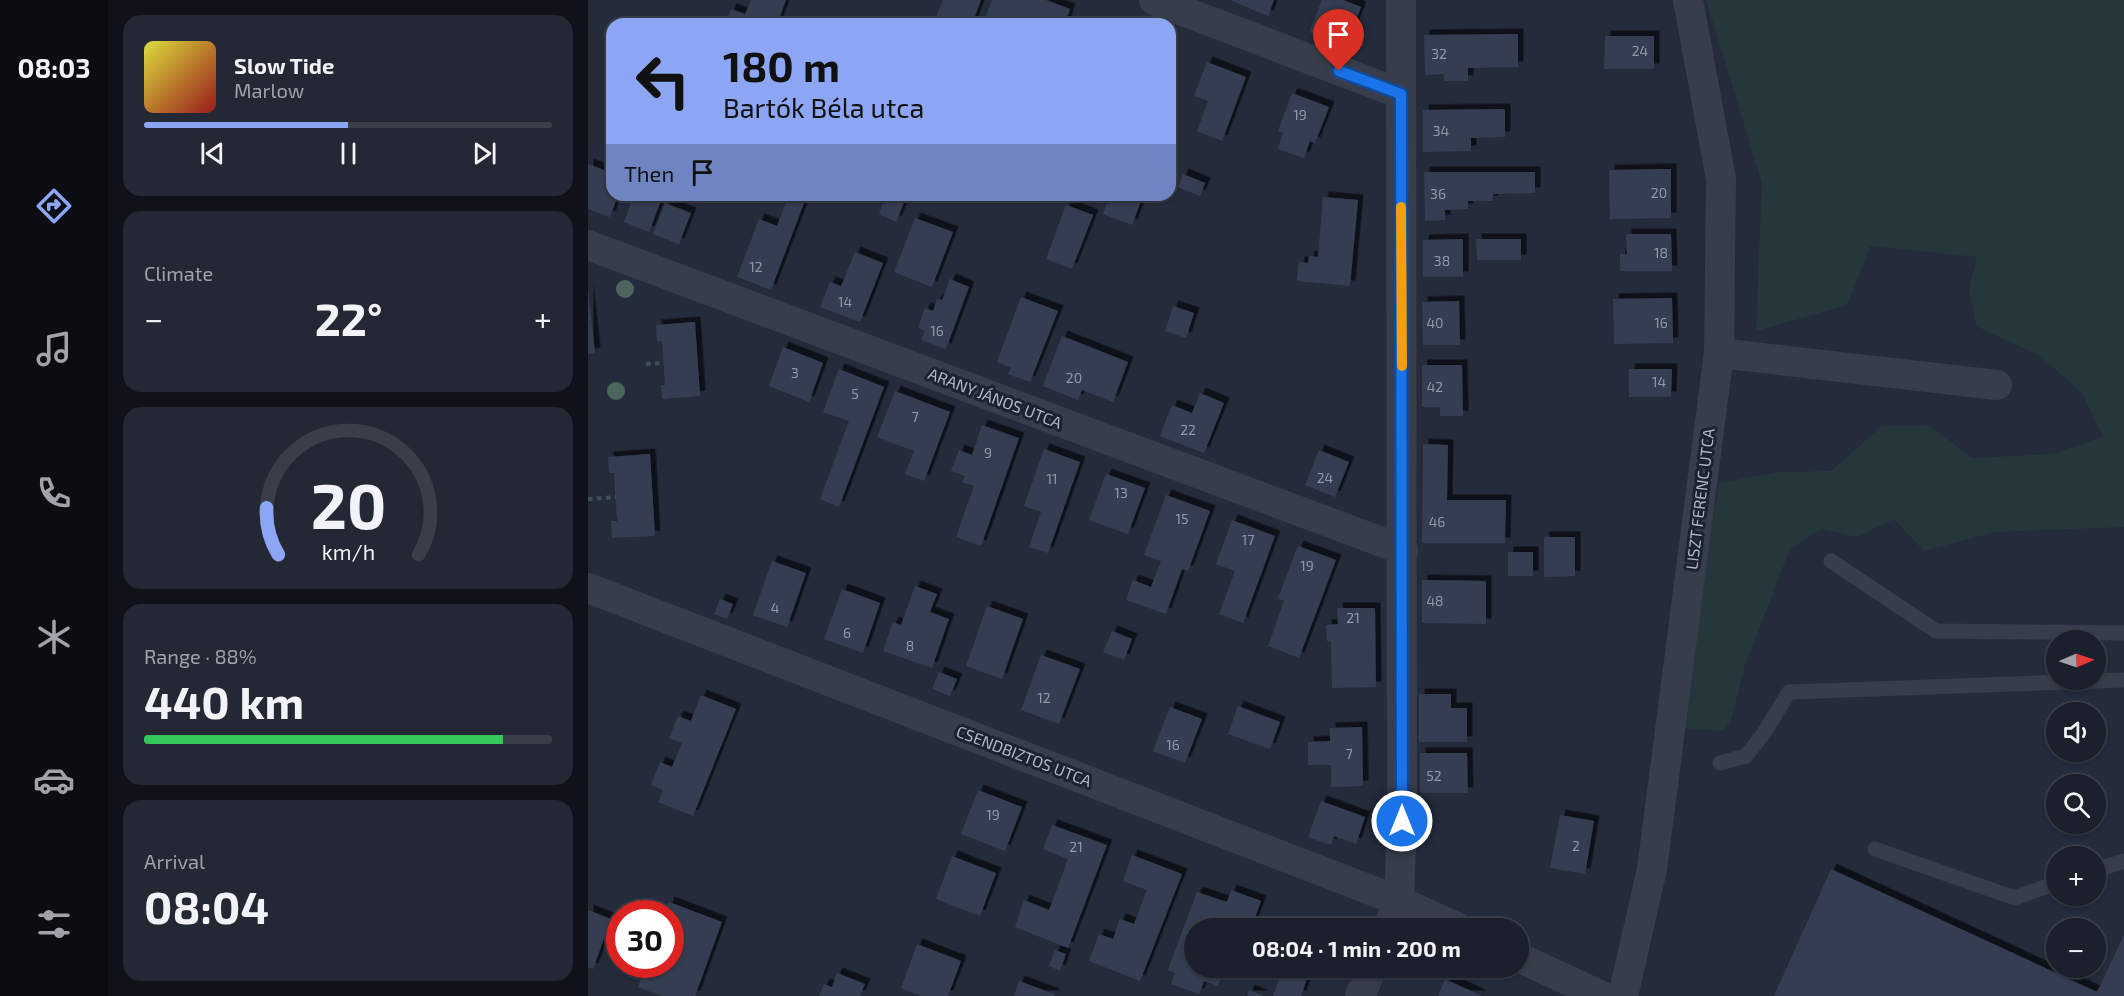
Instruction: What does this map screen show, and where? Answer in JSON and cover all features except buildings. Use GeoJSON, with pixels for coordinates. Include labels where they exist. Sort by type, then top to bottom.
{"type":"FeatureCollection","features":[{"type":"Feature","properties":{"kind":"street"},"geometry":{"type":"LineString","coordinates":[[1154,0],[1401,94]]}},
{"type":"Feature","properties":{"kind":"street"},"geometry":{"type":"LineString","coordinates":[[1392,918],[1399,901],[1402,821],[1401,0]]}},
{"type":"Feature","properties":{"kind":"street","name":"LISZT FERENC UTCA"},"geometry":{"type":"LineString","coordinates":[[1623,996],[1653,869],[1719,352],[1721,179],[1688,0]]}},
{"type":"Feature","properties":{"kind":"street","name":"ARANY JÁNOS UTCA"},"geometry":{"type":"LineString","coordinates":[[588,245],[1403,550]]}},
{"type":"Feature","properties":{"kind":"street"},"geometry":{"type":"LineString","coordinates":[[1719,352],[1996,385]]}},
{"type":"Feature","properties":{"kind":"street","name":"CSENDBIZTOS UTCA"},"geometry":{"type":"LineString","coordinates":[[588,588],[1399,901],[1436,918]]}},
{"type":"Feature","properties":{"kind":"street"},"geometry":{"type":"LineString","coordinates":[[1529,962],[1602,996]]}},
{"type":"Feature","properties":{"kind":"street"},"geometry":{"type":"LineString","coordinates":[[1360,996],[1368,978]]}},
{"type":"Feature","properties":{"kind":"lane"},"geometry":{"type":"LineString","coordinates":[[1831,561],[1936,631],[2124,633]]}},
{"type":"Feature","properties":{"kind":"lane"},"geometry":{"type":"LineString","coordinates":[[1720,764],[1746,756],[1764,734],[1789,692],[2124,680]]}},
{"type":"Feature","properties":{"kind":"lane"},"geometry":{"type":"LineString","coordinates":[[1875,849],[2015,898],[2046,887]]}},
{"type":"Feature","properties":{"kind":"lane"},"geometry":{"type":"LineString","coordinates":[[2106,867],[2124,861]]}},
{"type":"Feature","properties":{"kind":"path"},"geometry":{"type":"LineString","coordinates":[[646,364],[663,363]]}},
{"type":"Feature","properties":{"kind":"path"},"geometry":{"type":"LineString","coordinates":[[588,499],[616,497]]}},
{"type":"Feature","properties":{"kind":"shaded area"},"geometry":{"type":"Polygon","coordinates":[[[1706,0],[2124,0],[2124,527],[1995,532],[1924,551],[1894,519],[1857,537],[1821,529],[1790,549],[1745,665],[1731,720],[1723,731],[1682,728],[1712,521],[1720,483],[1779,472],[1831,471],[1882,426],[1929,425],[1972,458],[2052,454],[2103,437],[2082,393],[2040,356],[1976,326],[1969,289],[1977,257],[1870,246],[1847,305],[1756,331],[1762,183],[1706,0]]]}},
{"type":"Feature","properties":{"kind":"slow traffic"},"geometry":{"type":"LineString","coordinates":[[1401,207],[1402,366]]}},
{"type":"Feature","properties":{"kind":"route"},"geometry":{"type":"LineString","coordinates":[[1339,71],[1401,94],[1402,821]]}}]}
